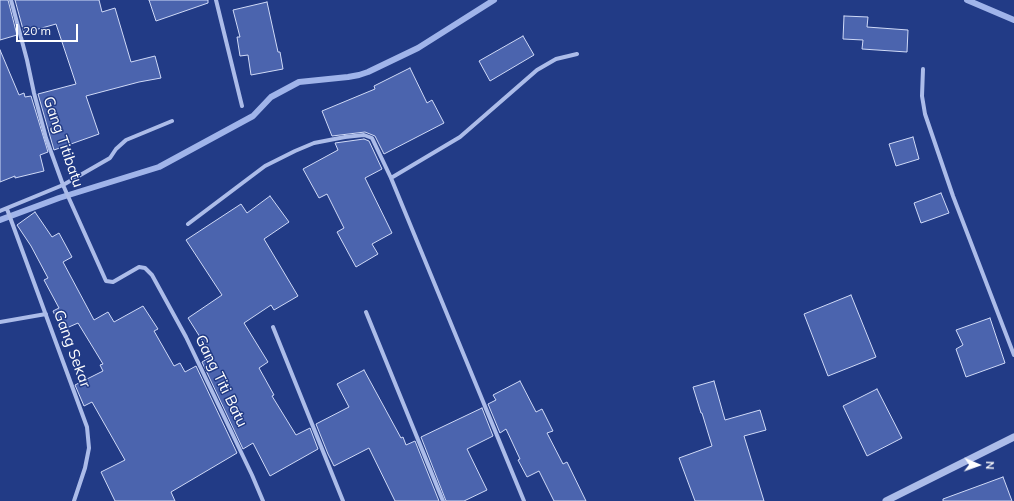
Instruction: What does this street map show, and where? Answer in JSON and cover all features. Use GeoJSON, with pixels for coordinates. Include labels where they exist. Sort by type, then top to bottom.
{"type":"FeatureCollection","features":[{"type":"Feature","properties":{"kind":"street","name":"Gang Titibatu"},"geometry":{"type":"LineString","coordinates":[[11,0],[46,138],[63,186],[106,281],[113,282],[140,267],[145,268],[152,275]]}},
{"type":"Feature","properties":{"kind":"street"},"geometry":{"type":"LineString","coordinates":[[216,0],[242,106]]}},
{"type":"Feature","properties":{"kind":"street"},"geometry":{"type":"LineString","coordinates":[[391,178],[460,136],[537,70],[556,59],[577,54]]}},
{"type":"Feature","properties":{"kind":"street"},"geometry":{"type":"LineString","coordinates":[[922,69],[922,96],[925,114],[953,196],[1014,355]]}},
{"type":"Feature","properties":{"kind":"street"},"geometry":{"type":"LineString","coordinates":[[0,211],[8,211],[63,186],[110,158],[116,149],[126,140],[172,121]]}},
{"type":"Feature","properties":{"kind":"street"},"geometry":{"type":"LineString","coordinates":[[188,224],[265,166],[314,143],[364,135],[372,138],[391,178],[524,501]]}},
{"type":"Feature","properties":{"kind":"street","name":"Gang Sekar"},"geometry":{"type":"LineString","coordinates":[[8,211],[87,427],[89,448],[74,501]]}},
{"type":"Feature","properties":{"kind":"street","name":"Gang Titi Batu"},"geometry":{"type":"LineString","coordinates":[[152,275],[186,337],[263,501]]}},
{"type":"Feature","properties":{"kind":"street"},"geometry":{"type":"LineString","coordinates":[[366,312],[443,501]]}},
{"type":"Feature","properties":{"kind":"street"},"geometry":{"type":"LineString","coordinates":[[0,322],[46,314]]}},
{"type":"Feature","properties":{"kind":"street"},"geometry":{"type":"LineString","coordinates":[[273,327],[343,501]]}},
{"type":"Feature","properties":{"kind":"street"},"geometry":{"type":"LineString","coordinates":[[886,501],[1014,437]]}},
{"type":"Feature","properties":{"kind":"building"},"geometry":{"type":"Polygon","coordinates":[[[0,0],[8,0],[17,35],[0,40],[0,0]]]}},
{"type":"Feature","properties":{"kind":"building"},"geometry":{"type":"Polygon","coordinates":[[[15,0],[99,0],[102,12],[115,8],[131,62],[155,56],[161,78],[139,82],[86,96],[99,134],[54,150],[38,94],[76,84],[56,24],[24,33],[15,0]]]}},
{"type":"Feature","properties":{"kind":"building"},"geometry":{"type":"Polygon","coordinates":[[[149,0],[208,0],[208,3],[156,21],[149,0]]]}},
{"type":"Feature","properties":{"kind":"building"},"geometry":{"type":"Polygon","coordinates":[[[267,2],[283,69],[251,75],[248,55],[240,56],[237,37],[240,37],[233,10],[267,2]]]}},
{"type":"Feature","properties":{"kind":"building"},"geometry":{"type":"Polygon","coordinates":[[[844,16],[868,17],[867,27],[908,30],[907,52],[862,49],[863,40],[843,39],[844,16]]]}},
{"type":"Feature","properties":{"kind":"building"},"geometry":{"type":"Polygon","coordinates":[[[523,36],[534,55],[490,81],[479,61],[523,36]]]}},
{"type":"Feature","properties":{"kind":"building"},"geometry":{"type":"Polygon","coordinates":[[[0,50],[19,95],[24,93],[25,97],[31,96],[48,152],[40,155],[44,171],[15,178],[15,176],[0,182],[0,50]]]}},
{"type":"Feature","properties":{"kind":"building"},"geometry":{"type":"Polygon","coordinates":[[[410,68],[427,103],[432,100],[444,123],[384,154],[375,136],[365,132],[332,136],[322,111],[375,89],[374,86],[410,68]]]}},
{"type":"Feature","properties":{"kind":"building"},"geometry":{"type":"Polygon","coordinates":[[[913,137],[919,159],[896,166],[889,144],[913,137]]]}},
{"type":"Feature","properties":{"kind":"building"},"geometry":{"type":"Polygon","coordinates":[[[364,139],[369,141],[382,169],[365,178],[392,233],[372,244],[378,254],[356,267],[337,232],[344,228],[327,194],[319,198],[303,169],[338,150],[335,143],[364,139]]]}},
{"type":"Feature","properties":{"kind":"building"},"geometry":{"type":"Polygon","coordinates":[[[941,193],[949,213],[921,223],[914,203],[941,193]]]}},
{"type":"Feature","properties":{"kind":"building"},"geometry":{"type":"Polygon","coordinates":[[[270,196],[289,222],[264,239],[298,296],[274,310],[271,305],[244,323],[268,362],[259,368],[274,395],[272,396],[296,435],[310,428],[318,449],[270,476],[253,443],[243,449],[202,362],[212,356],[188,318],[222,295],[186,240],[241,204],[247,213],[270,196]]]}},
{"type":"Feature","properties":{"kind":"building"},"geometry":{"type":"Polygon","coordinates":[[[35,212],[52,237],[59,233],[72,257],[63,262],[94,320],[108,312],[114,322],[143,306],[158,329],[154,331],[174,366],[180,363],[185,372],[196,366],[237,453],[171,492],[175,501],[115,501],[101,472],[125,460],[92,402],[84,406],[75,385],[103,371],[100,365],[103,364],[78,323],[62,330],[53,311],[59,308],[44,280],[48,278],[31,246],[17,225],[35,212]]]}},
{"type":"Feature","properties":{"kind":"building"},"geometry":{"type":"Polygon","coordinates":[[[851,295],[876,357],[828,376],[804,314],[851,295]]]}},
{"type":"Feature","properties":{"kind":"building"},"geometry":{"type":"Polygon","coordinates":[[[990,318],[1005,363],[966,377],[956,349],[963,345],[956,330],[990,318]]]}},
{"type":"Feature","properties":{"kind":"building"},"geometry":{"type":"Polygon","coordinates":[[[364,370],[401,438],[403,437],[406,445],[415,441],[439,501],[395,501],[369,448],[334,466],[316,424],[349,407],[337,384],[364,370]]]}},
{"type":"Feature","properties":{"kind":"building"},"geometry":{"type":"Polygon","coordinates":[[[520,381],[536,412],[542,409],[553,431],[547,433],[563,464],[567,462],[586,501],[554,501],[539,471],[527,477],[518,460],[520,459],[506,429],[500,433],[488,404],[496,400],[493,395],[520,381]]]}},
{"type":"Feature","properties":{"kind":"building"},"geometry":{"type":"Polygon","coordinates":[[[714,381],[725,420],[760,410],[766,430],[744,436],[764,501],[695,501],[679,458],[712,446],[693,387],[714,381]]]}},
{"type":"Feature","properties":{"kind":"building"},"geometry":{"type":"Polygon","coordinates":[[[877,389],[902,438],[867,456],[843,406],[877,389]]]}},
{"type":"Feature","properties":{"kind":"building"},"geometry":{"type":"Polygon","coordinates":[[[482,408],[493,436],[467,449],[487,490],[464,501],[446,501],[421,437],[482,408]]]}},
{"type":"Feature","properties":{"kind":"building"},"geometry":{"type":"Polygon","coordinates":[[[1003,477],[1012,501],[943,501],[943,499],[1003,477]]]}},
{"type":"Feature","properties":{"kind":"waterway"},"geometry":{"type":"LineString","coordinates":[[0,220],[59,198],[159,167],[253,116],[271,97],[299,82],[348,77],[368,72],[418,48],[494,0]]}},
{"type":"Feature","properties":{"kind":"waterway"},"geometry":{"type":"LineString","coordinates":[[967,0],[1014,20]]}}]}
